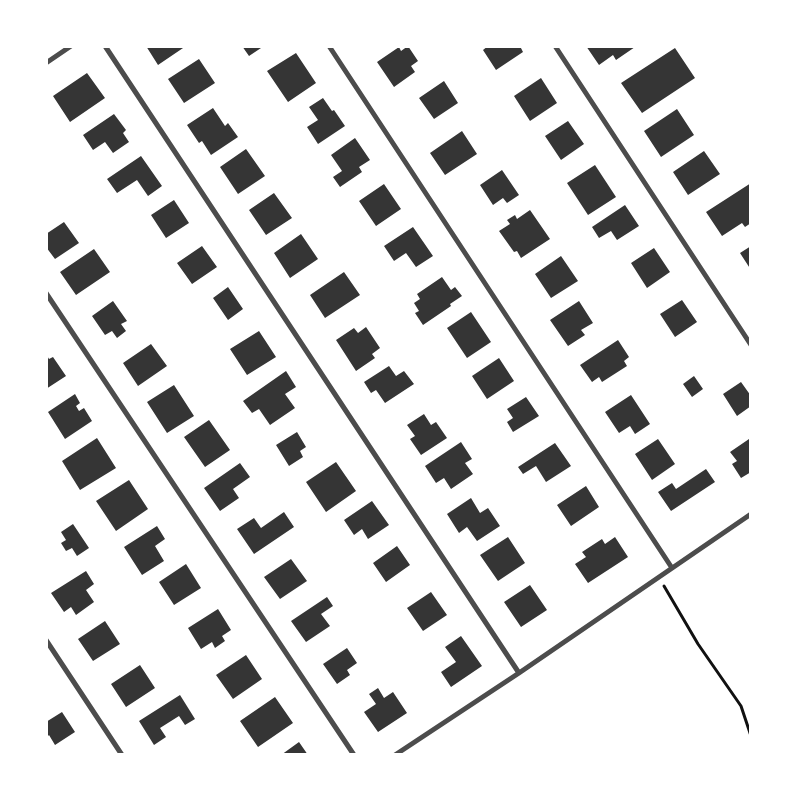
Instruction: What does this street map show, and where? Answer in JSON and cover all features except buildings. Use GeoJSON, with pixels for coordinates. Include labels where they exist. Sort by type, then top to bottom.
{"type":"FeatureCollection","features":[{"type":"Feature","properties":{"kind":"street"},"geometry":{"type":"LineString","coordinates":[[46,63],[71,46]]}},
{"type":"Feature","properties":{"kind":"street"},"geometry":{"type":"LineString","coordinates":[[105,46],[519,673]]}},
{"type":"Feature","properties":{"kind":"street"},"geometry":{"type":"LineString","coordinates":[[329,46],[672,568]]}},
{"type":"Feature","properties":{"kind":"street"},"geometry":{"type":"LineString","coordinates":[[554,46],[751,345]]}},
{"type":"Feature","properties":{"kind":"street"},"geometry":{"type":"LineString","coordinates":[[46,292],[354,755]]}},
{"type":"Feature","properties":{"kind":"street"},"geometry":{"type":"LineString","coordinates":[[395,755],[519,673],[751,514]]}},
{"type":"Feature","properties":{"kind":"street"},"geometry":{"type":"LineString","coordinates":[[46,640],[122,755]]}},
{"type":"Feature","properties":{"kind":"path"},"geometry":{"type":"LineString","coordinates":[[668,592],[698,644],[741,706],[751,736]]}}]}
